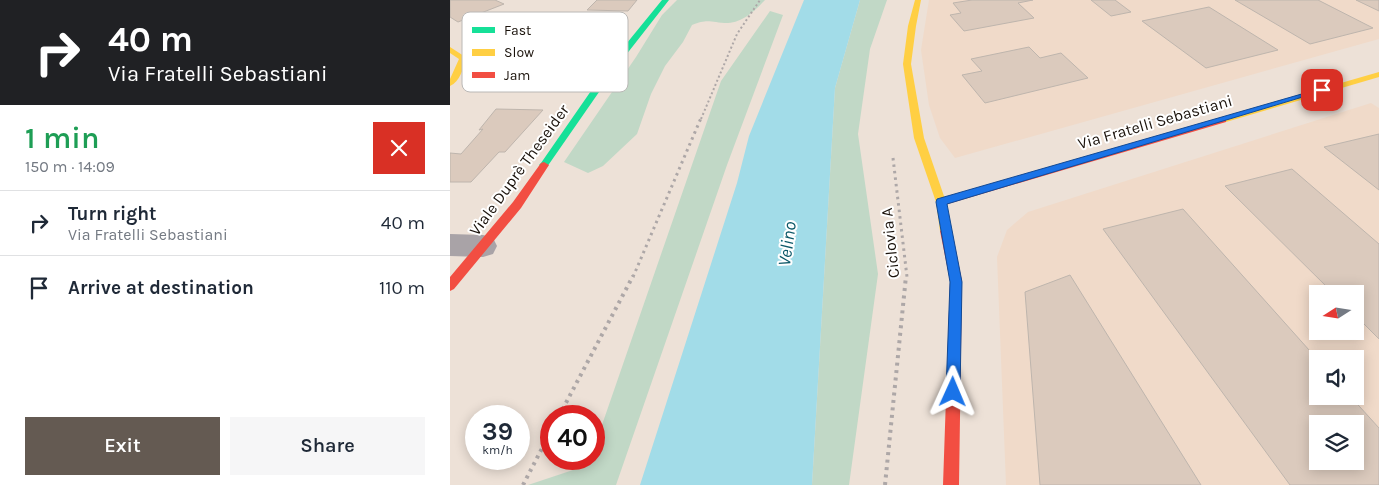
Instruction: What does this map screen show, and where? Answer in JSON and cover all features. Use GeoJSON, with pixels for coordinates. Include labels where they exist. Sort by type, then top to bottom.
{"type":"FeatureCollection","features":[{"type":"Feature","properties":{"kind":"street","name":"Viale Duprè Theseider"},"geometry":{"type":"LineString","coordinates":[[628,47],[666,0]]}},
{"type":"Feature","properties":{"kind":"street"},"geometry":{"type":"LineString","coordinates":[[918,0],[912,26],[907,64],[920,138],[941,202],[956,282],[951,485]]}},
{"type":"Feature","properties":{"kind":"street"},"geometry":{"type":"LineString","coordinates":[[450,49],[462,57]]}},
{"type":"Feature","properties":{"kind":"street"},"geometry":{"type":"LineString","coordinates":[[450,84],[455,78],[462,60]]}},
{"type":"Feature","properties":{"kind":"street","name":"Via Fratelli Sebastiani"},"geometry":{"type":"LineString","coordinates":[[941,202],[1379,74]]}},
{"type":"Feature","properties":{"kind":"street","name":"Viale Duprè Theseider"},"geometry":{"type":"LineString","coordinates":[[450,286],[517,205],[595,92]]}},
{"type":"Feature","properties":{"kind":"street"},"geometry":{"type":"LineString","coordinates":[[450,245],[483,246]]}},
{"type":"Feature","properties":{"kind":"path"},"geometry":{"type":"LineString","coordinates":[[565,405],[640,264],[737,34],[760,0]]}},
{"type":"Feature","properties":{"kind":"path","name":"Ciclovia A"},"geometry":{"type":"LineString","coordinates":[[884,485],[907,281],[892,149]]}},
{"type":"Feature","properties":{"kind":"path"},"geometry":{"type":"LineString","coordinates":[[523,485],[540,453]]}},
{"type":"Feature","properties":{"kind":"shaded area"},"geometry":{"type":"Polygon","coordinates":[[[929,0],[1379,0],[1379,39],[955,158],[940,138],[929,105],[921,50],[929,0]]]}},
{"type":"Feature","properties":{"kind":"shaded area"},"geometry":{"type":"Polygon","coordinates":[[[1371,103],[1379,108],[1379,485],[1006,485],[997,257],[1007,230],[1028,212],[1371,103]]]}},
{"type":"Feature","properties":{"kind":"green space"},"geometry":{"type":"Polygon","coordinates":[[[677,0],[765,0],[753,12],[738,21],[728,23],[706,21],[692,25],[683,42],[665,66],[651,94],[637,134],[603,166],[588,173],[564,162],[612,92],[628,92],[628,69],[662,15],[677,0]]]}},
{"type":"Feature","properties":{"kind":"green space"},"geometry":{"type":"Polygon","coordinates":[[[860,0],[887,0],[870,49],[858,134],[878,274],[849,485],[812,485],[835,88],[860,0]]]}},
{"type":"Feature","properties":{"kind":"green space"},"geometry":{"type":"Polygon","coordinates":[[[770,11],[783,15],[727,165],[616,485],[528,485],[573,470],[605,470],[605,416],[721,81],[770,11]]]}},
{"type":"Feature","properties":{"kind":"water","name":"Velino"},"geometry":{"type":"Polygon","coordinates":[[[804,0],[860,0],[835,88],[812,485],[640,485],[737,183],[749,136],[804,0]]]}},
{"type":"Feature","properties":{"kind":"building"},"geometry":{"type":"Polygon","coordinates":[[[450,0],[495,0],[504,4],[484,12],[462,12],[462,20],[458,22],[450,17],[450,0]]]}},
{"type":"Feature","properties":{"kind":"building"},"geometry":{"type":"Polygon","coordinates":[[[597,0],[637,0],[628,11],[587,10],[597,0]]]}},
{"type":"Feature","properties":{"kind":"building"},"geometry":{"type":"Polygon","coordinates":[[[972,0],[1033,0],[1018,3],[1034,18],[964,31],[950,15],[961,13],[953,3],[972,0]]]}},
{"type":"Feature","properties":{"kind":"building"},"geometry":{"type":"Polygon","coordinates":[[[1091,0],[1115,0],[1131,12],[1111,16],[1091,0]]]}},
{"type":"Feature","properties":{"kind":"building"},"geometry":{"type":"Polygon","coordinates":[[[1235,0],[1318,0],[1373,28],[1310,44],[1235,0]]]}},
{"type":"Feature","properties":{"kind":"building"},"geometry":{"type":"Polygon","coordinates":[[[1356,0],[1379,0],[1379,11],[1356,0]]]}},
{"type":"Feature","properties":{"kind":"building"},"geometry":{"type":"Polygon","coordinates":[[[1209,7],[1278,50],[1206,68],[1142,21],[1209,7]]]}},
{"type":"Feature","properties":{"kind":"building"},"geometry":{"type":"Polygon","coordinates":[[[1029,47],[1040,58],[1061,53],[1088,78],[985,103],[962,75],[982,71],[971,59],[1029,47]]]}},
{"type":"Feature","properties":{"kind":"building"},"geometry":{"type":"Polygon","coordinates":[[[496,109],[543,110],[505,152],[499,152],[471,182],[450,182],[450,153],[461,154],[483,129],[479,130],[496,109]]]}},
{"type":"Feature","properties":{"kind":"building"},"geometry":{"type":"Polygon","coordinates":[[[1379,134],[1379,190],[1324,147],[1379,134]]]}},
{"type":"Feature","properties":{"kind":"building"},"geometry":{"type":"Polygon","coordinates":[[[1292,169],[1379,244],[1379,339],[1364,324],[1364,285],[1325,285],[1225,186],[1292,169]]]}},
{"type":"Feature","properties":{"kind":"building"},"geometry":{"type":"Polygon","coordinates":[[[1183,209],[1309,350],[1309,405],[1358,405],[1379,428],[1379,485],[1290,485],[1103,229],[1183,209]]]}},
{"type":"Feature","properties":{"kind":"building"},"geometry":{"type":"Polygon","coordinates":[[[1070,275],[1201,485],[1040,485],[1025,292],[1070,275]]]}},
{"type":"Feature","properties":{"kind":"traffic: fast"},"geometry":{"type":"LineString","coordinates":[[628,47],[666,0]]}},
{"type":"Feature","properties":{"kind":"traffic: fast"},"geometry":{"type":"LineString","coordinates":[[544,165],[595,92]]}},
{"type":"Feature","properties":{"kind":"traffic: slow"},"geometry":{"type":"LineString","coordinates":[[918,0],[912,26],[907,64],[919,138],[941,202],[946,231]]}},
{"type":"Feature","properties":{"kind":"traffic: slow"},"geometry":{"type":"LineString","coordinates":[[450,49],[462,57]]}},
{"type":"Feature","properties":{"kind":"traffic: slow"},"geometry":{"type":"LineString","coordinates":[[450,84],[455,78],[462,60]]}},
{"type":"Feature","properties":{"kind":"traffic: slow"},"geometry":{"type":"LineString","coordinates":[[1223,120],[1379,74]]}},
{"type":"Feature","properties":{"kind":"traffic: jam"},"geometry":{"type":"LineString","coordinates":[[941,202],[1223,120]]}},
{"type":"Feature","properties":{"kind":"traffic: jam"},"geometry":{"type":"LineString","coordinates":[[450,286],[517,205],[544,165]]}},
{"type":"Feature","properties":{"kind":"traffic: jam"},"geometry":{"type":"LineString","coordinates":[[946,231],[956,281],[951,485]]}},
{"type":"Feature","properties":{"kind":"route"},"geometry":{"type":"LineString","coordinates":[[953,392],[956,282],[941,202],[1322,90]]}}]}
